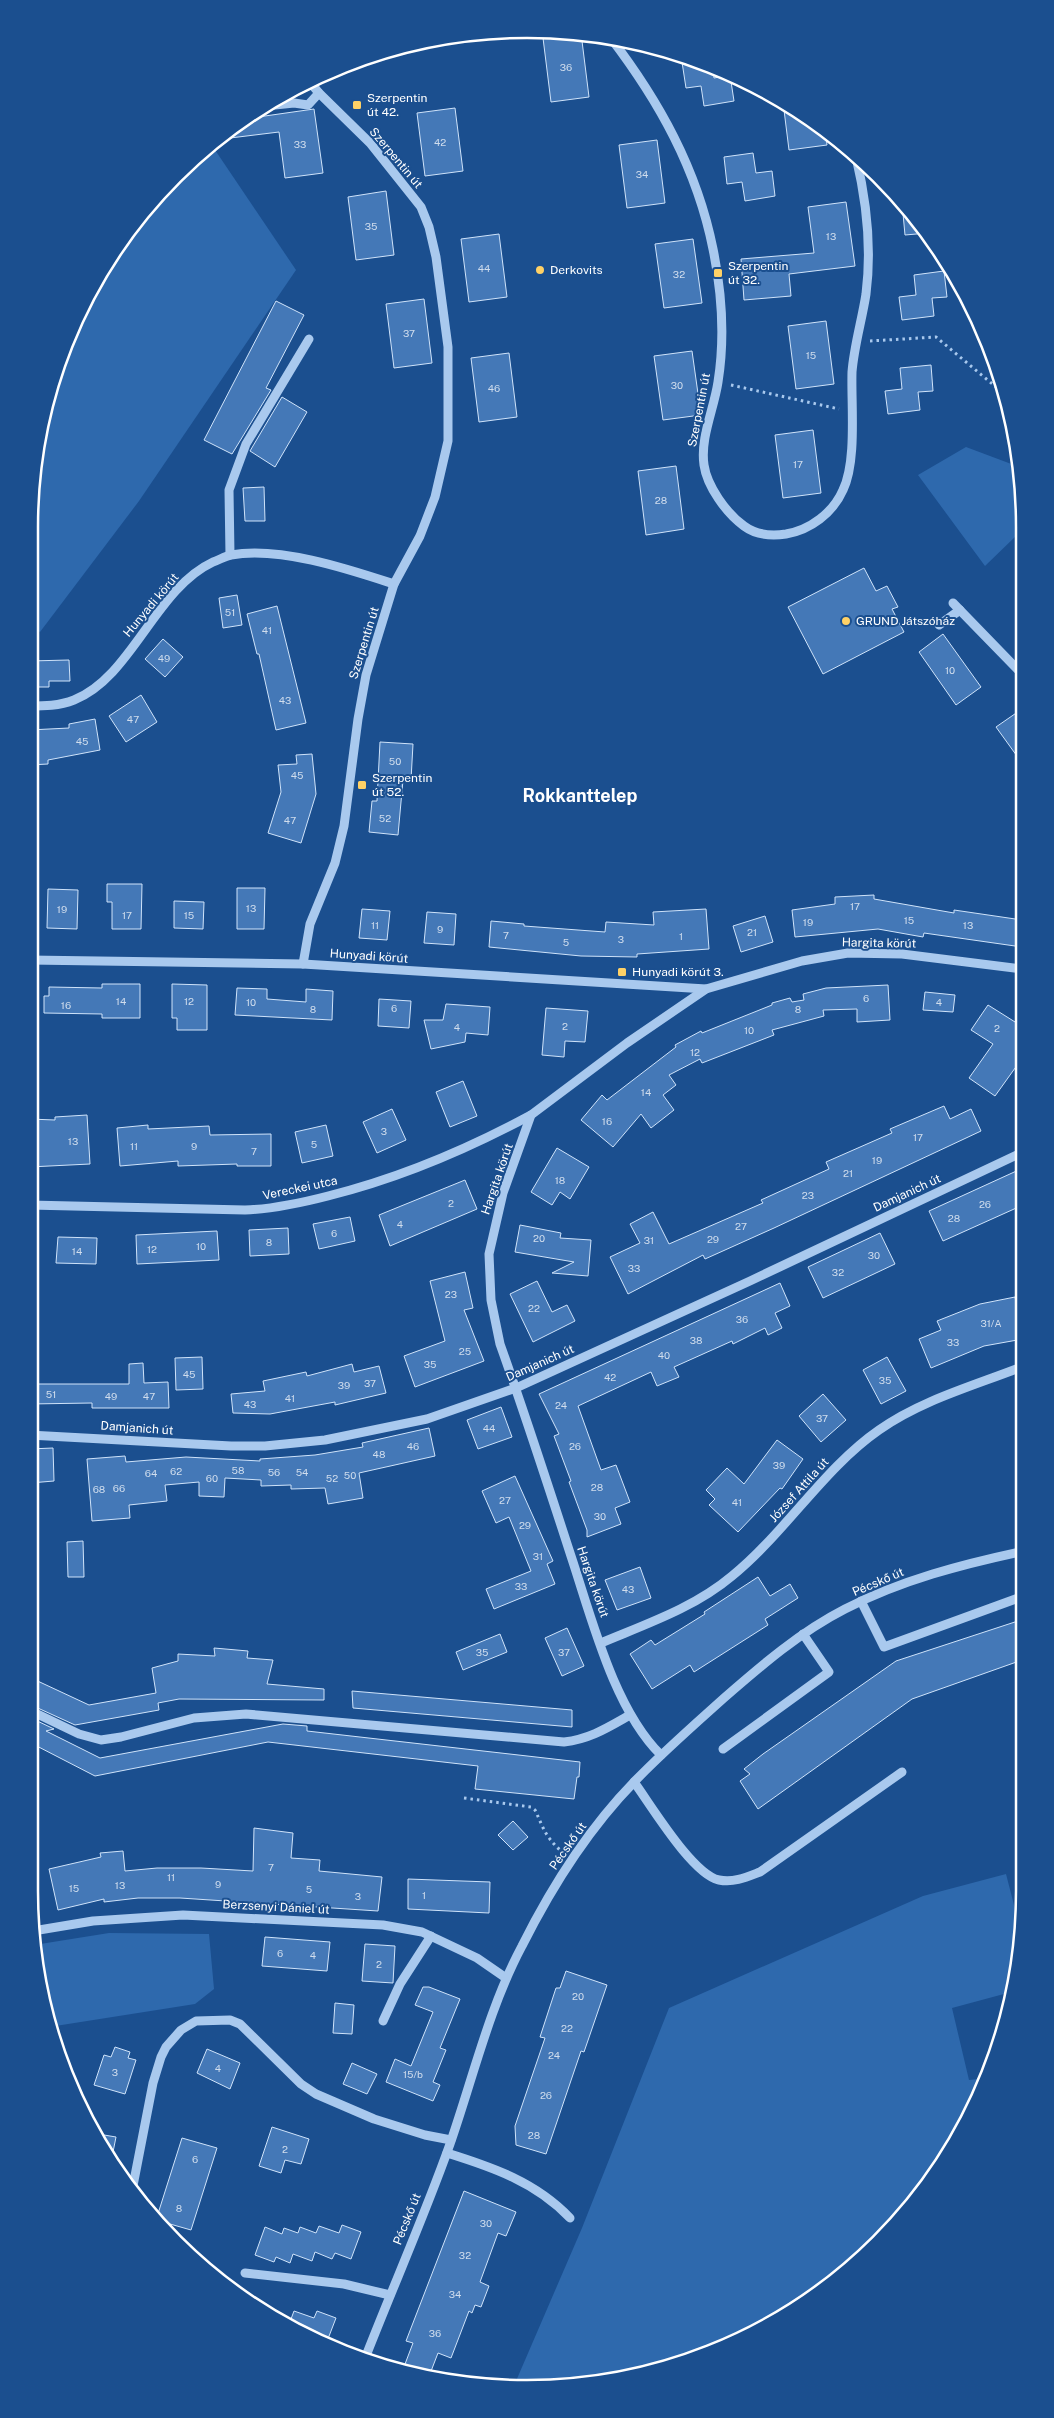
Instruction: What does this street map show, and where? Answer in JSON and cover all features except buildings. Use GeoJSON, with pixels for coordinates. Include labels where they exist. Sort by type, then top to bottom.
{"type":"FeatureCollection","features":[{"type":"Feature","properties":{"kind":"street","name":"Szerpentin út"},"geometry":{"type":"LineString","coordinates":[[617,46],[640,77],[659,108],[688,163],[696,184],[713,249],[720,291],[722,332],[718,382],[705,439],[704,466],[711,485],[723,504],[742,526],[759,533],[780,535],[800,530],[814,523],[833,506],[844,490],[848,474],[852,412],[852,374],[870,254],[868,223],[858,166]]}},
{"type":"Feature","properties":{"kind":"street","name":"Szerpentin út"},"geometry":{"type":"LineString","coordinates":[[303,964],[310,924],[332,870],[342,834],[362,695],[394,584],[420,536],[435,497],[448,441],[448,347],[436,257],[429,227],[421,207],[370,143],[313,86]]}},
{"type":"Feature","properties":{"kind":"street"},"geometry":{"type":"LineString","coordinates":[[280,104],[294,103],[308,105],[319,93]]}},
{"type":"Feature","properties":{"kind":"street"},"geometry":{"type":"LineString","coordinates":[[230,555],[229,490],[246,444],[309,339]]}},
{"type":"Feature","properties":{"kind":"street","name":"Hunyadi körút"},"geometry":{"type":"LineString","coordinates":[[38,706],[51,706],[75,700],[101,682],[124,658],[181,585],[202,567],[230,555],[272,554],[344,567],[394,584]]}},
{"type":"Feature","properties":{"kind":"street"},"geometry":{"type":"LineString","coordinates":[[953,603],[1016,668]]}},
{"type":"Feature","properties":{"kind":"street"},"geometry":{"type":"LineString","coordinates":[[940,625],[960,610]]}},
{"type":"Feature","properties":{"kind":"street","name":"Hargita körút"},"geometry":{"type":"LineString","coordinates":[[661,1755],[642,1735],[630,1715],[601,1643],[500,1344],[491,1300],[489,1254],[503,1193],[531,1115],[627,1043],[706,989],[776,967],[848,953],[902,954],[1016,968]]}},
{"type":"Feature","properties":{"kind":"street","name":"Hunyadi körút"},"geometry":{"type":"LineString","coordinates":[[38,960],[303,964],[706,989]]}},
{"type":"Feature","properties":{"kind":"street","name":"Vereckei utca"},"geometry":{"type":"LineString","coordinates":[[38,1204],[245,1210],[281,1207],[359,1188],[402,1175],[473,1145],[531,1115]]}},
{"type":"Feature","properties":{"kind":"street","name":"Damjanich út"},"geometry":{"type":"LineString","coordinates":[[38,1435],[231,1446],[295,1444],[413,1423],[516,1388],[750,1282],[1016,1155]]}},
{"type":"Feature","properties":{"kind":"street","name":"József Attila út"},"geometry":{"type":"LineString","coordinates":[[601,1643],[694,1602],[732,1576],[779,1531],[845,1459],[879,1429],[912,1410],[1016,1369]]}},
{"type":"Feature","properties":{"kind":"street","name":"Pécskő út"},"geometry":{"type":"LineString","coordinates":[[367,2354],[447,2152],[506,1978],[549,1896],[611,1808],[661,1755],[754,1673],[803,1634],[861,1601],[904,1584],[962,1565],[1016,1553]]}},
{"type":"Feature","properties":{"kind":"street"},"geometry":{"type":"LineString","coordinates":[[861,1601],[884,1647],[1016,1599]]}},
{"type":"Feature","properties":{"kind":"street"},"geometry":{"type":"LineString","coordinates":[[723,1749],[829,1672],[803,1634]]}},
{"type":"Feature","properties":{"kind":"street"},"geometry":{"type":"LineString","coordinates":[[38,1714],[88,1738],[101,1740],[121,1737],[194,1718],[246,1714],[564,1742],[582,1740],[601,1733],[630,1715]]}},
{"type":"Feature","properties":{"kind":"street"},"geometry":{"type":"LineString","coordinates":[[634,1782],[699,1869],[718,1880],[738,1880],[760,1872],[902,1772]]}},
{"type":"Feature","properties":{"kind":"street","name":"Berzsenyi Dániel út"},"geometry":{"type":"LineString","coordinates":[[40,1930],[93,1921],[183,1915],[383,1925],[422,1932],[477,1958],[506,1978]]}},
{"type":"Feature","properties":{"kind":"street"},"geometry":{"type":"LineString","coordinates":[[383,2021],[400,1984],[431,1936]]}},
{"type":"Feature","properties":{"kind":"street"},"geometry":{"type":"LineString","coordinates":[[134,2182],[161,2057],[176,2034],[192,2022],[200,2020],[230,2020],[240,2024],[301,2084],[316,2094],[382,2122],[425,2136],[451,2140]]}},
{"type":"Feature","properties":{"kind":"street"},"geometry":{"type":"LineString","coordinates":[[447,2152],[502,2172],[529,2185],[560,2208],[570,2218]]}},
{"type":"Feature","properties":{"kind":"street"},"geometry":{"type":"LineString","coordinates":[[245,2273],[344,2284],[390,2295]]}},
{"type":"Feature","properties":{"kind":"path"},"geometry":{"type":"LineString","coordinates":[[857,341],[936,337],[996,387]]}},
{"type":"Feature","properties":{"kind":"path"},"geometry":{"type":"LineString","coordinates":[[718,382],[797,398],[852,412]]}},
{"type":"Feature","properties":{"kind":"path"},"geometry":{"type":"LineString","coordinates":[[464,1798],[524,1806],[535,1810],[548,1839],[572,1862]]}},
{"type":"Feature","properties":{"kind":"shaded area"},"geometry":{"type":"Polygon","coordinates":[[[215,150],[296,270],[139,501],[40,632],[38,631],[39,495],[47,432],[63,370],[88,310],[120,255],[159,204],[215,150]]]}},
{"type":"Feature","properties":{"kind":"shaded area"},"geometry":{"type":"Polygon","coordinates":[[[966,447],[1012,464],[1016,536],[985,566],[918,475],[966,447]]]}},
{"type":"Feature","properties":{"kind":"shaded area"},"geometry":{"type":"Polygon","coordinates":[[[1006,1874],[1015,1910],[1015,1923],[1005,1994],[952,2008],[969,2080],[979,2079],[951,2136],[934,2163],[895,2214],[850,2259],[825,2279],[772,2315],[744,2330],[684,2355],[622,2371],[559,2379],[517,2380],[582,2228],[669,2008],[923,1896],[1006,1874]]]}},
{"type":"Feature","properties":{"kind":"shaded area"},"geometry":{"type":"Polygon","coordinates":[[[109,1933],[209,1934],[214,1989],[195,2004],[56,2026],[47,1986],[41,1944],[109,1933]]]}},
{"type":"Feature","properties":{"kind":"place","name":"Szerpentin út 42."},"geometry":{"type":"Point","coordinates":[357,105]}},
{"type":"Feature","properties":{"kind":"place","name":"Derkovits"},"geometry":{"type":"Point","coordinates":[540,270]}},
{"type":"Feature","properties":{"kind":"place","name":"Szerpentin út 32."},"geometry":{"type":"Point","coordinates":[718,273]}},
{"type":"Feature","properties":{"kind":"place","name":"GRUND Játszóház"},"geometry":{"type":"Point","coordinates":[846,621]}},
{"type":"Feature","properties":{"kind":"place","name":"Szerpentin út 52."},"geometry":{"type":"Point","coordinates":[362,785]}},
{"type":"Feature","properties":{"kind":"place","name":"Hunyadi körút 3."},"geometry":{"type":"Point","coordinates":[622,972]}},
{"type":"Feature","properties":{"kind":"district","name":"Rokkanttelep"},"geometry":{"type":"Point","coordinates":[580,796]}}]}
